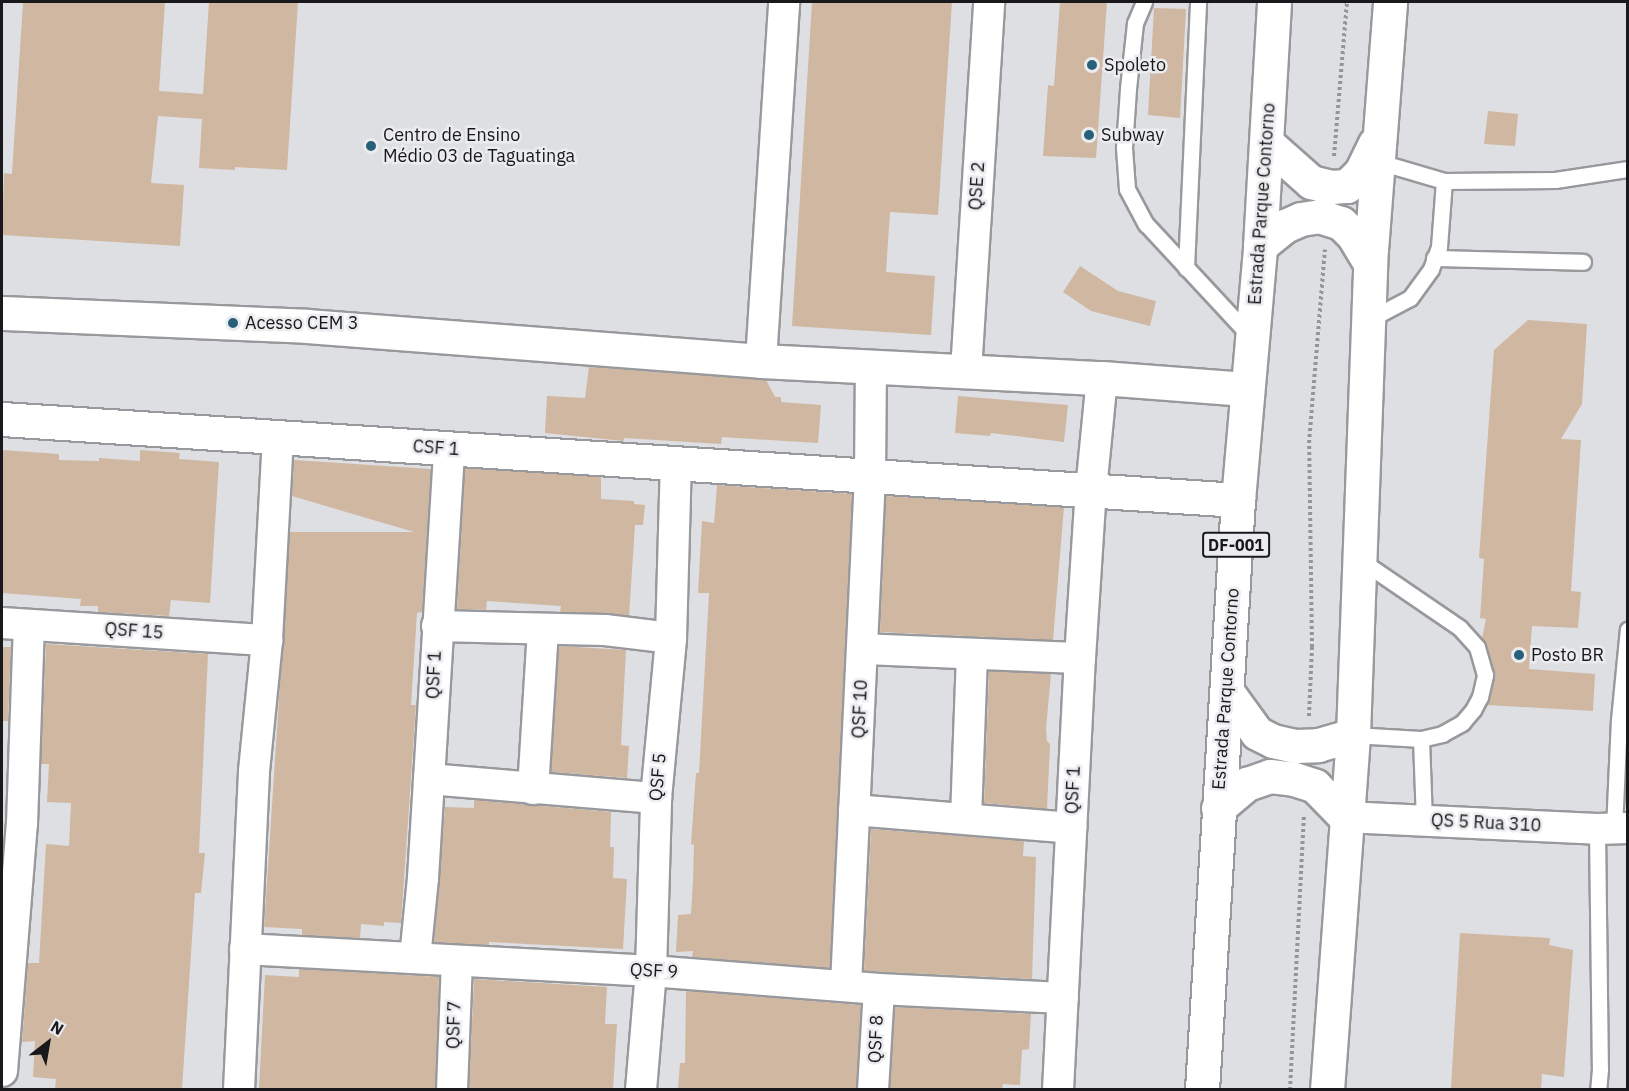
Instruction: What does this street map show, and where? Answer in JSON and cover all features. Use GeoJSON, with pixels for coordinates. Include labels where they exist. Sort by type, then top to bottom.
{"type":"FeatureCollection","features":[{"type":"Feature","properties":{"kind":"main road","name":"Estrada Parque Contorno"},"geometry":{"type":"LineString","coordinates":[[1202,1089],[1238,500],[1260,246],[1274,2]]}},
{"type":"Feature","properties":{"kind":"main road"},"geometry":{"type":"LineString","coordinates":[[1327,1089],[1344,817],[1353,735],[1370,263],[1390,2]]}},
{"type":"Feature","properties":{"kind":"main road"},"geometry":{"type":"LineString","coordinates":[[1267,143],[1311,182],[1331,187],[1347,186],[1361,172],[1377,149]]}},
{"type":"Feature","properties":{"kind":"main road"},"geometry":{"type":"LineString","coordinates":[[1260,246],[1285,226],[1302,219],[1319,216],[1341,222],[1353,235],[1370,263]]}},
{"type":"Feature","properties":{"kind":"main road"},"geometry":{"type":"LineString","coordinates":[[2,313],[307,326],[761,361],[966,370],[1246,389]]}},
{"type":"Feature","properties":{"kind":"main road","name":"CSF 1"},"geometry":{"type":"LineString","coordinates":[[2,419],[1238,500]]}},
{"type":"Feature","properties":{"kind":"main road"},"geometry":{"type":"LineString","coordinates":[[1228,693],[1257,733],[1273,741],[1295,746],[1353,735]]}},
{"type":"Feature","properties":{"kind":"main road"},"geometry":{"type":"LineString","coordinates":[[1218,808],[1247,784],[1270,776],[1315,786],[1344,817]]}},
{"type":"Feature","properties":{"kind":"street"},"geometry":{"type":"LineString","coordinates":[[761,361],[784,2]]}},
{"type":"Feature","properties":{"kind":"street","name":"QSE 2"},"geometry":{"type":"LineString","coordinates":[[966,370],[989,2]]}},
{"type":"Feature","properties":{"kind":"street","name":"QSF 10"},"geometry":{"type":"LineString","coordinates":[[846,985],[870,477],[871,367]]}},
{"type":"Feature","properties":{"kind":"street","name":"QSF 1"},"geometry":{"type":"LineString","coordinates":[[1058,1089],[1080,658],[1091,490],[1102,378]]}},
{"type":"Feature","properties":{"kind":"street"},"geometry":{"type":"LineString","coordinates":[[239,1089],[254,771],[267,640],[278,438]]}},
{"type":"Feature","properties":{"kind":"street"},"geometry":{"type":"LineString","coordinates":[[437,626],[449,449]]}},
{"type":"Feature","properties":{"kind":"street","name":"QSF 5"},"geometry":{"type":"LineString","coordinates":[[641,1089],[651,971],[656,798],[670,638],[676,464]]}},
{"type":"Feature","properties":{"kind":"street"},"geometry":{"type":"LineString","coordinates":[[2,1071],[12,823],[15,624]]}},
{"type":"Feature","properties":{"kind":"street","name":"QSF 15"},"geometry":{"type":"LineString","coordinates":[[15,624],[267,640]]}},
{"type":"Feature","properties":{"kind":"street","name":"QSF 1"},"geometry":{"type":"LineString","coordinates":[[415,958],[429,779],[437,626],[605,630],[670,638]]}},
{"type":"Feature","properties":{"kind":"street"},"geometry":{"type":"LineString","coordinates":[[533,789],[543,630]]}},
{"type":"Feature","properties":{"kind":"street"},"geometry":{"type":"LineString","coordinates":[[863,649],[1080,658]]}},
{"type":"Feature","properties":{"kind":"street"},"geometry":{"type":"LineString","coordinates":[[966,818],[972,654]]}},
{"type":"Feature","properties":{"kind":"street"},"geometry":{"type":"LineString","coordinates":[[429,779],[656,798]]}},
{"type":"Feature","properties":{"kind":"street"},"geometry":{"type":"LineString","coordinates":[[854,810],[1071,828]]}},
{"type":"Feature","properties":{"kind":"street","name":"QS 5 Rua 310"},"geometry":{"type":"LineString","coordinates":[[1344,817],[1613,829]]}},
{"type":"Feature","properties":{"kind":"street","name":"QSF 9"},"geometry":{"type":"LineString","coordinates":[[244,949],[651,971],[879,988],[1064,998]]}},
{"type":"Feature","properties":{"kind":"street","name":"QSF 7"},"geometry":{"type":"LineString","coordinates":[[452,1089],[457,961]]}},
{"type":"Feature","properties":{"kind":"street","name":"QSF 8"},"geometry":{"type":"LineString","coordinates":[[873,1089],[879,988]]}},
{"type":"Feature","properties":{"kind":"lane"},"geometry":{"type":"LineString","coordinates":[[1144,2],[1135,23],[1128,89],[1124,148],[1127,189],[1146,224],[1252,338]]}},
{"type":"Feature","properties":{"kind":"lane"},"geometry":{"type":"LineString","coordinates":[[1186,268],[1198,2]]}},
{"type":"Feature","properties":{"kind":"lane"},"geometry":{"type":"LineString","coordinates":[[1377,149],[1443,181],[1556,180],[1628,169]]}},
{"type":"Feature","properties":{"kind":"lane"},"geometry":{"type":"LineString","coordinates":[[1368,320],[1410,298],[1431,269],[1439,247],[1443,181]]}},
{"type":"Feature","properties":{"kind":"lane"},"geometry":{"type":"LineString","coordinates":[[1434,258],[1583,262]]}},
{"type":"Feature","properties":{"kind":"lane"},"geometry":{"type":"LineString","coordinates":[[1353,735],[1421,739],[1442,734],[1462,723],[1473,710],[1480,697],[1485,675],[1477,647],[1460,628],[1359,558]]}},
{"type":"Feature","properties":{"kind":"lane"},"geometry":{"type":"LineString","coordinates":[[1598,1089],[1613,829],[1623,720],[1628,629]]}},
{"type":"Feature","properties":{"kind":"lane"},"geometry":{"type":"LineString","coordinates":[[1421,739],[1424,819]]}},
{"type":"Feature","properties":{"kind":"path"},"geometry":{"type":"LineString","coordinates":[[1331,187],[1347,2]]}},
{"type":"Feature","properties":{"kind":"path"},"geometry":{"type":"LineString","coordinates":[[1307,745],[1312,647],[1309,443],[1328,219]]}},
{"type":"Feature","properties":{"kind":"path"},"geometry":{"type":"LineString","coordinates":[[1290,1089],[1306,783]]}},
{"type":"Feature","properties":{"kind":"building"},"geometry":{"type":"Polygon","coordinates":[[[23,2],[165,2],[159,91],[203,94],[209,2],[298,2],[287,170],[235,167],[235,170],[199,168],[202,119],[158,116],[151,183],[184,185],[180,246],[2,235],[4,173],[12,174],[23,2]]]}},
{"type":"Feature","properties":{"kind":"building"},"geometry":{"type":"Polygon","coordinates":[[[812,2],[952,2],[938,215],[890,212],[886,272],[935,276],[931,335],[792,326],[812,2]]]}},
{"type":"Feature","properties":{"kind":"building"},"geometry":{"type":"Polygon","coordinates":[[[1060,2],[1107,2],[1096,158],[1043,156],[1048,85],[1054,86],[1060,2]]]}},
{"type":"Feature","properties":{"kind":"building"},"geometry":{"type":"Polygon","coordinates":[[[1154,8],[1186,9],[1180,118],[1148,115],[1154,8]]]}},
{"type":"Feature","properties":{"kind":"building"},"geometry":{"type":"Polygon","coordinates":[[[1488,111],[1518,114],[1515,146],[1484,144],[1488,111]]]}},
{"type":"Feature","properties":{"kind":"building"},"geometry":{"type":"Polygon","coordinates":[[[1080,266],[1118,291],[1156,301],[1150,326],[1091,311],[1063,292],[1080,266]]]}},
{"type":"Feature","properties":{"kind":"building"},"geometry":{"type":"Polygon","coordinates":[[[1528,320],[1587,324],[1582,404],[1561,439],[1581,440],[1571,591],[1581,592],[1578,628],[1532,626],[1529,669],[1595,674],[1593,711],[1487,705],[1494,673],[1482,638],[1486,619],[1480,618],[1484,559],[1479,558],[1494,350],[1528,320]]]}},
{"type":"Feature","properties":{"kind":"building"},"geometry":{"type":"Polygon","coordinates":[[[589,367],[766,380],[775,397],[781,397],[781,402],[821,405],[818,443],[722,437],[721,444],[624,438],[624,441],[545,433],[547,396],[585,398],[589,367]]]}},
{"type":"Feature","properties":{"kind":"building"},"geometry":{"type":"Polygon","coordinates":[[[958,396],[1068,405],[1064,442],[991,433],[990,436],[955,433],[958,396]]]}},
{"type":"Feature","properties":{"kind":"building"},"geometry":{"type":"Polygon","coordinates":[[[2,450],[59,454],[59,460],[99,461],[99,458],[140,461],[140,450],[180,453],[179,459],[219,462],[210,603],[171,600],[169,616],[98,612],[98,606],[80,606],[81,599],[2,593],[2,450]]]}},
{"type":"Feature","properties":{"kind":"building"},"geometry":{"type":"Polygon","coordinates":[[[294,460],[431,469],[422,612],[417,613],[411,705],[416,705],[401,923],[384,922],[384,926],[361,924],[360,938],[302,935],[302,929],[264,927],[290,532],[414,532],[292,496],[294,460]]]}},
{"type":"Feature","properties":{"kind":"building"},"geometry":{"type":"Polygon","coordinates":[[[465,468],[601,477],[601,499],[634,501],[634,504],[645,505],[643,525],[635,525],[629,616],[560,612],[561,606],[487,601],[486,610],[457,609],[465,468]]]}},
{"type":"Feature","properties":{"kind":"building"},"geometry":{"type":"Polygon","coordinates":[[[717,485],[852,494],[830,968],[692,957],[693,951],[676,952],[678,915],[691,914],[694,845],[691,844],[696,773],[699,773],[709,593],[698,593],[702,521],[714,523],[717,485]]]}},
{"type":"Feature","properties":{"kind":"building"},"geometry":{"type":"Polygon","coordinates":[[[886,496],[1064,507],[1053,640],[880,632],[886,496]]]}},
{"type":"Feature","properties":{"kind":"building"},"geometry":{"type":"Polygon","coordinates":[[[46,644],[208,654],[199,853],[205,853],[201,893],[195,893],[182,1089],[55,1089],[56,1079],[33,1077],[35,1041],[22,1042],[28,963],[39,963],[46,844],[69,846],[71,803],[47,802],[49,764],[41,764],[46,644]]]}},
{"type":"Feature","properties":{"kind":"building"},"geometry":{"type":"Polygon","coordinates":[[[559,646],[626,650],[621,745],[629,746],[627,778],[551,772],[559,646]]]}},
{"type":"Feature","properties":{"kind":"building"},"geometry":{"type":"Polygon","coordinates":[[[2,647],[11,647],[8,721],[2,721],[2,647]]]}},
{"type":"Feature","properties":{"kind":"building"},"geometry":{"type":"Polygon","coordinates":[[[989,671],[1051,674],[1046,729],[1047,741],[1050,744],[1047,809],[984,803],[989,671]]]}},
{"type":"Feature","properties":{"kind":"building"},"geometry":{"type":"Polygon","coordinates":[[[474,800],[611,812],[610,847],[614,847],[613,878],[627,879],[623,949],[489,942],[489,945],[434,942],[445,807],[474,808],[474,800]]]}},
{"type":"Feature","properties":{"kind":"building"},"geometry":{"type":"Polygon","coordinates":[[[871,829],[1024,841],[1023,856],[1036,857],[1032,979],[864,971],[871,829]]]}},
{"type":"Feature","properties":{"kind":"building"},"geometry":{"type":"Polygon","coordinates":[[[1460,933],[1550,938],[1549,945],[1573,950],[1564,1077],[1542,1074],[1541,1089],[1451,1089],[1460,933]]]}},
{"type":"Feature","properties":{"kind":"building"},"geometry":{"type":"Polygon","coordinates":[[[299,969],[439,977],[435,1089],[259,1089],[265,975],[299,977],[299,969]]]}},
{"type":"Feature","properties":{"kind":"building"},"geometry":{"type":"Polygon","coordinates":[[[474,979],[607,987],[605,1024],[617,1024],[613,1089],[469,1089],[474,979]]]}},
{"type":"Feature","properties":{"kind":"building"},"geometry":{"type":"Polygon","coordinates":[[[686,991],[861,1005],[856,1089],[678,1089],[680,1063],[685,1063],[686,991]]]}},
{"type":"Feature","properties":{"kind":"building"},"geometry":{"type":"Polygon","coordinates":[[[895,1007],[1031,1014],[1029,1049],[1022,1050],[1020,1085],[1003,1084],[1002,1089],[890,1089],[895,1007]]]}},
{"type":"Feature","properties":{"kind":"place","name":"Spoleto"},"geometry":{"type":"Point","coordinates":[1092,65]}},
{"type":"Feature","properties":{"kind":"place","name":"Subway"},"geometry":{"type":"Point","coordinates":[1089,135]}},
{"type":"Feature","properties":{"kind":"place","name":"Centro de Ensino Médio 03 de Taguatinga"},"geometry":{"type":"Point","coordinates":[371,146]}},
{"type":"Feature","properties":{"kind":"place","name":"Acesso CEM 3"},"geometry":{"type":"Point","coordinates":[233,323]}},
{"type":"Feature","properties":{"kind":"place","name":"Posto BR"},"geometry":{"type":"Point","coordinates":[1519,655]}}]}
